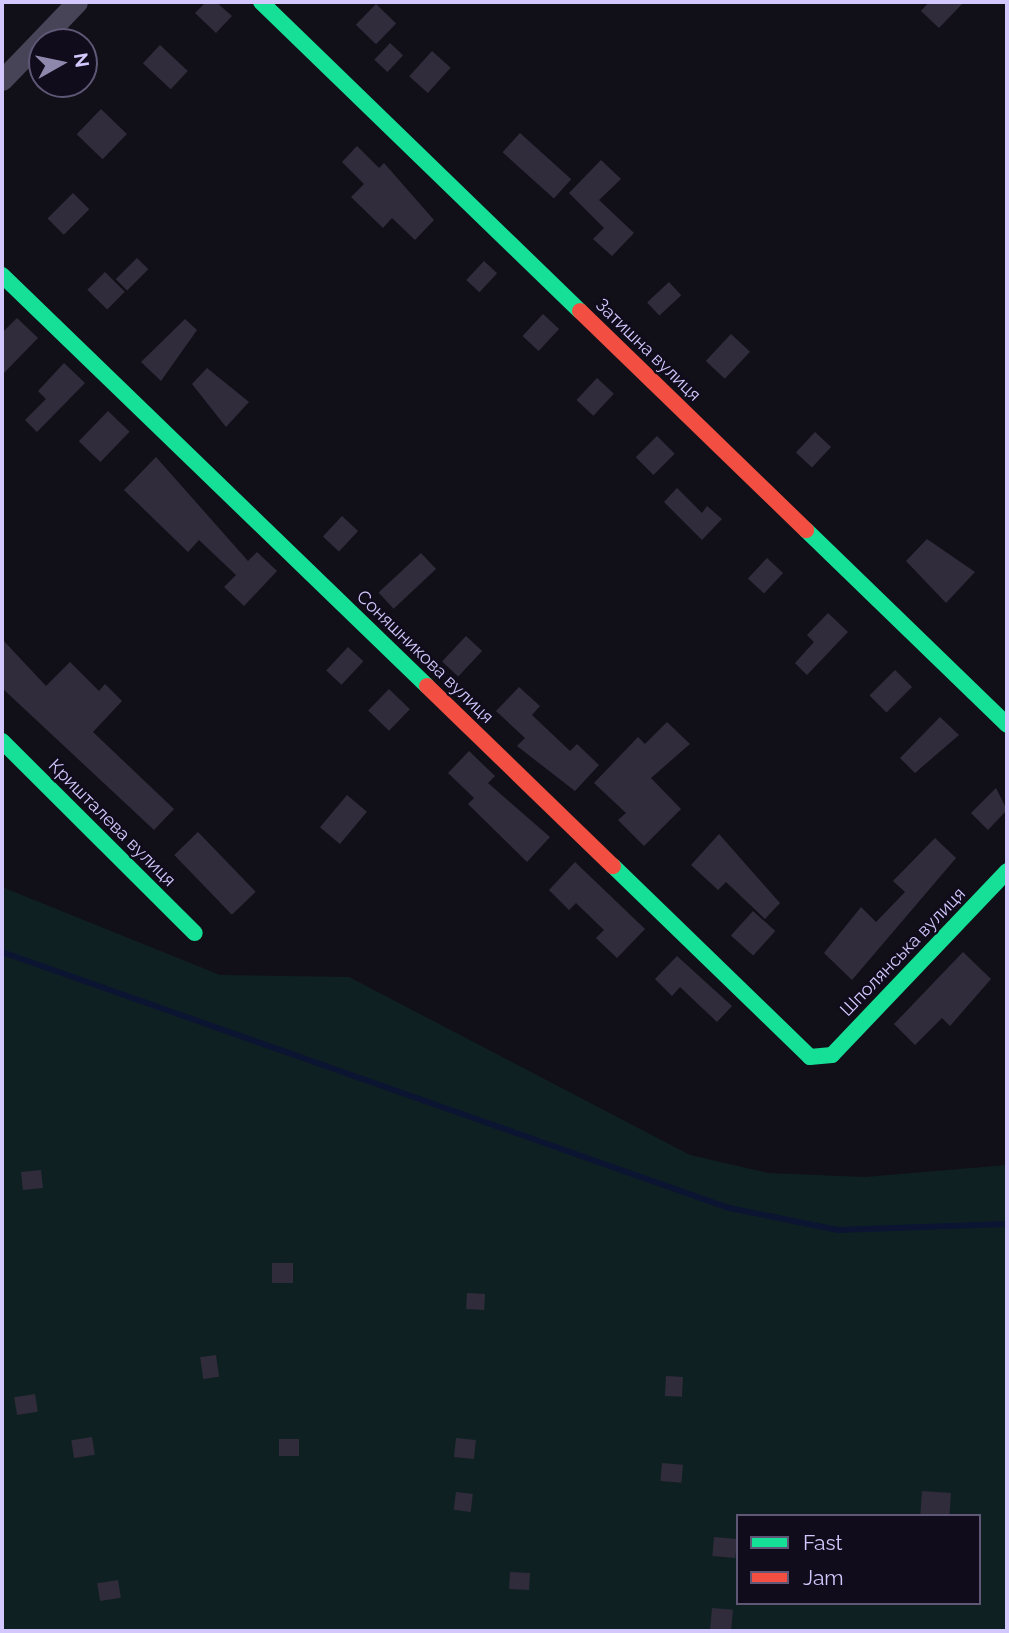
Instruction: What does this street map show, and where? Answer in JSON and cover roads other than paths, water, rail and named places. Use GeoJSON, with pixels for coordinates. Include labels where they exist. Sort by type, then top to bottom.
{"type":"FeatureCollection","features":[{"type":"Feature","properties":{"kind":"street"},"geometry":{"type":"LineString","coordinates":[[2,80],[78,2]]}},
{"type":"Feature","properties":{"kind":"street","name":"Затишна вулиця"},"geometry":{"type":"LineString","coordinates":[[261,2],[1007,725]]}},
{"type":"Feature","properties":{"kind":"street","name":"Соняшникова вулиця"},"geometry":{"type":"LineString","coordinates":[[2,275],[810,1057],[825,1058]]}},
{"type":"Feature","properties":{"kind":"street","name":"Кришталева вулиця"},"geometry":{"type":"LineString","coordinates":[[2,741],[195,933]]}},
{"type":"Feature","properties":{"kind":"street","name":"Шполянська вулиця"},"geometry":{"type":"LineString","coordinates":[[825,1058],[1007,871]]}},
{"type":"Feature","properties":{"kind":"waterway"},"geometry":{"type":"LineString","coordinates":[[2,952],[729,1208],[838,1230],[1007,1224]]}}]}
